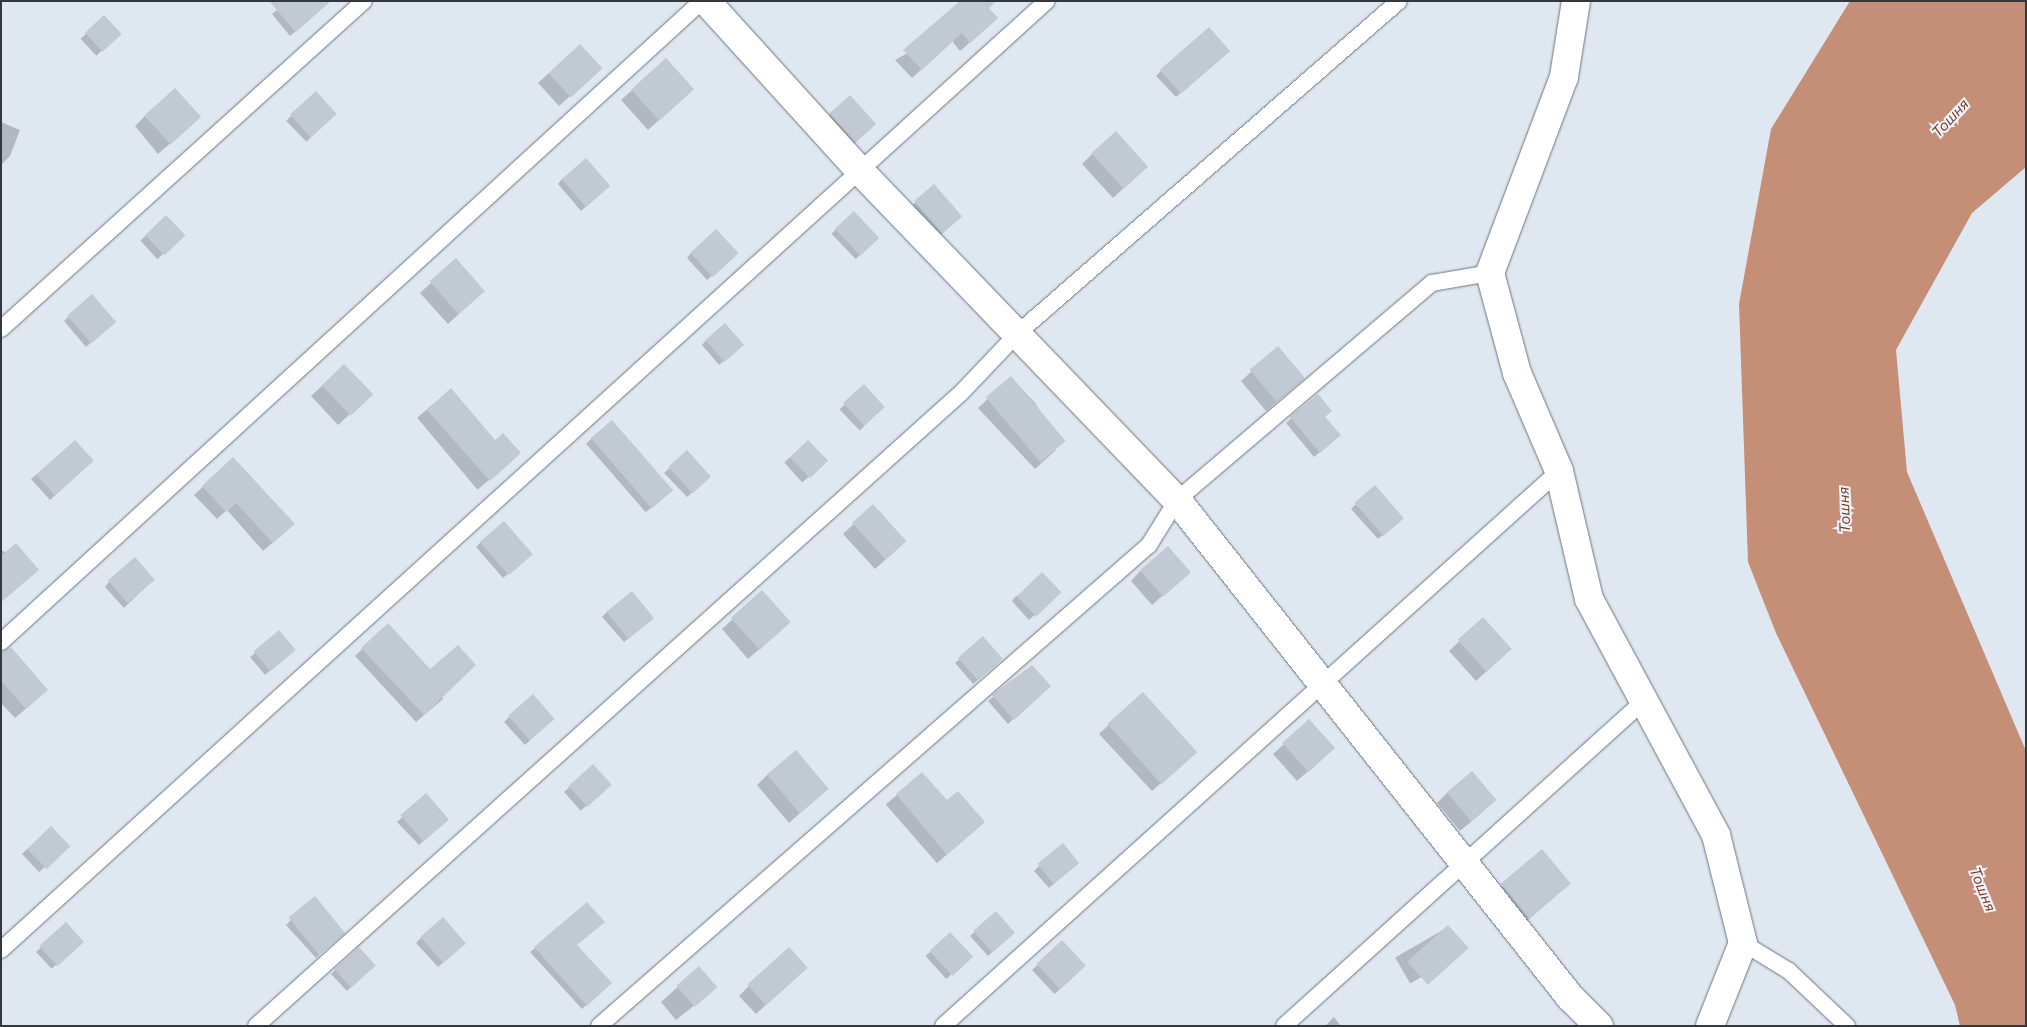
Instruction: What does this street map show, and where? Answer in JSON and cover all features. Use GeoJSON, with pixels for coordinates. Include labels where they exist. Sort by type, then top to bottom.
{"type":"FeatureCollection","features":[{"type":"Feature","properties":{"kind":"street"},"geometry":{"type":"LineString","coordinates":[[706,1],[859,170],[1177,500],[1467,861],[1570,996],[1599,1026]]}},
{"type":"Feature","properties":{"kind":"street"},"geometry":{"type":"LineString","coordinates":[[1576,1],[1564,77],[1490,273],[1517,372],[1559,471],[1589,599],[1716,835],[1743,944],[1710,1026]]}},
{"type":"Feature","properties":{"kind":"lane"},"geometry":{"type":"LineString","coordinates":[[1,329],[364,1]]}},
{"type":"Feature","properties":{"kind":"lane"},"geometry":{"type":"LineString","coordinates":[[1,642],[652,52],[702,1]]}},
{"type":"Feature","properties":{"kind":"lane"},"geometry":{"type":"LineString","coordinates":[[1,950],[859,170],[1048,1]]}},
{"type":"Feature","properties":{"kind":"lane"},"geometry":{"type":"LineString","coordinates":[[256,1026],[961,394],[1018,333],[1399,1]]}},
{"type":"Feature","properties":{"kind":"lane"},"geometry":{"type":"LineString","coordinates":[[599,1026],[1149,544],[1177,500],[1432,283],[1490,273]]}},
{"type":"Feature","properties":{"kind":"lane"},"geometry":{"type":"LineString","coordinates":[[943,1026],[1323,681],[1559,471]]}},
{"type":"Feature","properties":{"kind":"lane"},"geometry":{"type":"LineString","coordinates":[[1284,1026],[1644,701]]}},
{"type":"Feature","properties":{"kind":"lane"},"geometry":{"type":"LineString","coordinates":[[1743,944],[1789,971],[1847,1026]]}},
{"type":"Feature","properties":{"kind":"water","name":"Тошня"},"geometry":{"type":"Polygon","coordinates":[[[1850,1],[2026,1],[2026,167],[1972,213],[1896,350],[1907,472],[2026,751],[2026,1026],[1960,1026],[1955,1005],[1776,633],[1748,562],[1739,304],[1771,129],[1850,1]]]}},
{"type":"Feature","properties":{"kind":"building"},"geometry":{"type":"Polygon","coordinates":[[[269,1],[331,1],[296,32],[269,1]]]}},
{"type":"Feature","properties":{"kind":"building"},"geometry":{"type":"Polygon","coordinates":[[[960,1],[996,1],[989,8],[998,18],[970,43],[962,33],[922,70],[903,50],[960,1]]]}},
{"type":"Feature","properties":{"kind":"building"},"geometry":{"type":"Polygon","coordinates":[[[104,15],[122,34],[103,52],[85,33],[104,15]]]}},
{"type":"Feature","properties":{"kind":"building"},"geometry":{"type":"Polygon","coordinates":[[[1209,27],[1230,51],[1181,94],[1160,70],[1209,27]]]}},
{"type":"Feature","properties":{"kind":"building"},"geometry":{"type":"Polygon","coordinates":[[[580,44],[603,68],[571,97],[549,73],[580,44]]]}},
{"type":"Feature","properties":{"kind":"building"},"geometry":{"type":"Polygon","coordinates":[[[666,58],[694,89],[659,121],[631,89],[666,58]]]}},
{"type":"Feature","properties":{"kind":"building"},"geometry":{"type":"Polygon","coordinates":[[[175,88],[201,117],[171,144],[145,115],[175,88]]]}},
{"type":"Feature","properties":{"kind":"building"},"geometry":{"type":"Polygon","coordinates":[[[316,91],[337,114],[311,137],[290,114],[316,91]]]}},
{"type":"Feature","properties":{"kind":"building"},"geometry":{"type":"Polygon","coordinates":[[[850,95],[876,124],[855,143],[829,114],[850,95]]]}},
{"type":"Feature","properties":{"kind":"building"},"geometry":{"type":"Polygon","coordinates":[[[1116,131],[1148,167],[1124,189],[1091,153],[1116,131]]]}},
{"type":"Feature","properties":{"kind":"building"},"geometry":{"type":"Polygon","coordinates":[[[586,158],[610,186],[586,207],[562,179],[586,158]]]}},
{"type":"Feature","properties":{"kind":"building"},"geometry":{"type":"Polygon","coordinates":[[[934,184],[962,216],[943,234],[914,201],[934,184]]]}},
{"type":"Feature","properties":{"kind":"building"},"geometry":{"type":"Polygon","coordinates":[[[854,211],[879,238],[860,256],[835,229],[854,211]]]}},
{"type":"Feature","properties":{"kind":"building"},"geometry":{"type":"Polygon","coordinates":[[[166,215],[185,235],[165,255],[145,235],[166,215]]]}},
{"type":"Feature","properties":{"kind":"building"},"geometry":{"type":"Polygon","coordinates":[[[716,229],[739,253],[713,277],[690,253],[716,229]]]}},
{"type":"Feature","properties":{"kind":"building"},"geometry":{"type":"Polygon","coordinates":[[[456,258],[485,291],[458,314],[430,281],[456,258]]]}},
{"type":"Feature","properties":{"kind":"building"},"geometry":{"type":"Polygon","coordinates":[[[92,294],[116,322],[91,344],[67,316],[92,294]]]}},
{"type":"Feature","properties":{"kind":"building"},"geometry":{"type":"Polygon","coordinates":[[[725,323],[744,345],[724,362],[705,340],[725,323]]]}},
{"type":"Feature","properties":{"kind":"building"},"geometry":{"type":"Polygon","coordinates":[[[1278,346],[1305,378],[1277,402],[1250,370],[1278,346]]]}},
{"type":"Feature","properties":{"kind":"building"},"geometry":{"type":"Polygon","coordinates":[[[344,364],[373,394],[351,416],[322,386],[344,364]]]}},
{"type":"Feature","properties":{"kind":"building"},"geometry":{"type":"Polygon","coordinates":[[[1011,376],[1066,441],[1040,462],[986,397],[1011,376]]]}},
{"type":"Feature","properties":{"kind":"building"},"geometry":{"type":"Polygon","coordinates":[[[864,384],[885,407],[864,426],[843,403],[864,384]]]}},
{"type":"Feature","properties":{"kind":"building"},"geometry":{"type":"Polygon","coordinates":[[[451,388],[495,440],[503,433],[521,453],[490,481],[427,410],[451,388]]]}},
{"type":"Feature","properties":{"kind":"building"},"geometry":{"type":"Polygon","coordinates":[[[1318,394],[1332,411],[1325,417],[1341,435],[1320,453],[1290,417],[1318,394]]]}},
{"type":"Feature","properties":{"kind":"building"},"geometry":{"type":"Polygon","coordinates":[[[612,420],[673,490],[652,509],[591,438],[612,420]]]}},
{"type":"Feature","properties":{"kind":"building"},"geometry":{"type":"Polygon","coordinates":[[[75,440],[94,461],[55,496],[36,475],[75,440]]]}},
{"type":"Feature","properties":{"kind":"building"},"geometry":{"type":"Polygon","coordinates":[[[808,440],[828,461],[810,478],[790,457],[808,440]]]}},
{"type":"Feature","properties":{"kind":"building"},"geometry":{"type":"Polygon","coordinates":[[[687,450],[711,477],[693,493],[668,467],[687,450]]]}},
{"type":"Feature","properties":{"kind":"building"},"geometry":{"type":"Polygon","coordinates":[[[233,457],[295,524],[273,543],[236,503],[226,512],[202,486],[233,457]]]}},
{"type":"Feature","properties":{"kind":"building"},"geometry":{"type":"Polygon","coordinates":[[[1375,485],[1404,518],[1383,536],[1355,503],[1375,485]]]}},
{"type":"Feature","properties":{"kind":"building"},"geometry":{"type":"Polygon","coordinates":[[[873,504],[906,541],[886,560],[852,523],[873,504]]]}},
{"type":"Feature","properties":{"kind":"building"},"geometry":{"type":"Polygon","coordinates":[[[504,521],[533,554],[509,575],[480,542],[504,521]]]}},
{"type":"Feature","properties":{"kind":"building"},"geometry":{"type":"Polygon","coordinates":[[[16,543],[39,570],[1,602],[1,556],[16,543]]]}},
{"type":"Feature","properties":{"kind":"building"},"geometry":{"type":"Polygon","coordinates":[[[1168,546],[1191,572],[1163,597],[1140,570],[1168,546]]]}},
{"type":"Feature","properties":{"kind":"building"},"geometry":{"type":"Polygon","coordinates":[[[135,557],[155,580],[128,603],[108,581],[135,557]]]}},
{"type":"Feature","properties":{"kind":"building"},"geometry":{"type":"Polygon","coordinates":[[[1042,572],[1061,592],[1036,616],[1017,596],[1042,572]]]}},
{"type":"Feature","properties":{"kind":"building"},"geometry":{"type":"Polygon","coordinates":[[[762,590],[791,622],[760,650],[731,618],[762,590]]]}},
{"type":"Feature","properties":{"kind":"building"},"geometry":{"type":"Polygon","coordinates":[[[632,591],[654,618],[628,639],[606,612],[632,591]]]}},
{"type":"Feature","properties":{"kind":"building"},"geometry":{"type":"Polygon","coordinates":[[[1483,617],[1512,649],[1487,672],[1458,640],[1483,617]]]}},
{"type":"Feature","properties":{"kind":"building"},"geometry":{"type":"Polygon","coordinates":[[[388,623],[430,669],[458,645],[476,665],[424,715],[361,648],[388,623]]]}},
{"type":"Feature","properties":{"kind":"building"},"geometry":{"type":"Polygon","coordinates":[[[279,630],[296,650],[270,671],[254,651],[279,630]]]}},
{"type":"Feature","properties":{"kind":"building"},"geometry":{"type":"Polygon","coordinates":[[[983,636],[1003,659],[978,680],[958,658],[983,636]]]}},
{"type":"Feature","properties":{"kind":"building"},"geometry":{"type":"Polygon","coordinates":[[[11,647],[48,690],[26,709],[1,681],[1,652],[11,647]]]}},
{"type":"Feature","properties":{"kind":"building"},"geometry":{"type":"Polygon","coordinates":[[[1032,665],[1051,686],[1014,720],[992,695],[1032,665]]]}},
{"type":"Feature","properties":{"kind":"building"},"geometry":{"type":"Polygon","coordinates":[[[1143,692],[1197,752],[1162,784],[1107,724],[1143,692]]]}},
{"type":"Feature","properties":{"kind":"building"},"geometry":{"type":"Polygon","coordinates":[[[533,694],[555,719],[530,741],[508,716],[533,694]]]}},
{"type":"Feature","properties":{"kind":"building"},"geometry":{"type":"Polygon","coordinates":[[[1309,719],[1335,748],[1308,772],[1282,743],[1309,719]]]}},
{"type":"Feature","properties":{"kind":"building"},"geometry":{"type":"Polygon","coordinates":[[[796,750],[829,789],[800,813],[767,774],[796,750]]]}},
{"type":"Feature","properties":{"kind":"building"},"geometry":{"type":"Polygon","coordinates":[[[593,764],[612,785],[587,807],[568,786],[593,764]]]}},
{"type":"Feature","properties":{"kind":"building"},"geometry":{"type":"Polygon","coordinates":[[[1472,771],[1496,800],[1471,821],[1447,792],[1472,771]]]}},
{"type":"Feature","properties":{"kind":"building"},"geometry":{"type":"Polygon","coordinates":[[[922,772],[947,800],[958,791],[985,822],[947,855],[896,794],[922,772]]]}},
{"type":"Feature","properties":{"kind":"building"},"geometry":{"type":"Polygon","coordinates":[[[426,793],[449,819],[423,842],[400,815],[426,793]]]}},
{"type":"Feature","properties":{"kind":"building"},"geometry":{"type":"Polygon","coordinates":[[[51,826],[70,846],[47,869],[27,849],[51,826]]]}},
{"type":"Feature","properties":{"kind":"building"},"geometry":{"type":"Polygon","coordinates":[[[1063,843],[1079,863],[1054,884],[1037,864],[1063,843]]]}},
{"type":"Feature","properties":{"kind":"building"},"geometry":{"type":"Polygon","coordinates":[[[1542,849],[1571,883],[1530,918],[1501,884],[1542,849]]]}},
{"type":"Feature","properties":{"kind":"building"},"geometry":{"type":"Polygon","coordinates":[[[315,896],[345,933],[319,955],[289,917],[315,896]]]}},
{"type":"Feature","properties":{"kind":"building"},"geometry":{"type":"Polygon","coordinates":[[[587,902],[605,922],[577,945],[612,983],[587,1006],[534,947],[587,902]]]}},
{"type":"Feature","properties":{"kind":"building"},"geometry":{"type":"Polygon","coordinates":[[[996,911],[1015,933],[992,953],[973,931],[996,911]]]}},
{"type":"Feature","properties":{"kind":"building"},"geometry":{"type":"Polygon","coordinates":[[[443,917],[466,943],[443,963],[420,937],[443,917]]]}},
{"type":"Feature","properties":{"kind":"building"},"geometry":{"type":"Polygon","coordinates":[[[66,922],[84,942],[57,966],[39,946],[66,922]]]}},
{"type":"Feature","properties":{"kind":"building"},"geometry":{"type":"Polygon","coordinates":[[[1448,925],[1469,948],[1428,985],[1407,962],[1448,925]]]}},
{"type":"Feature","properties":{"kind":"building"},"geometry":{"type":"Polygon","coordinates":[[[950,932],[973,957],[953,976],[930,951],[950,932]]]}},
{"type":"Feature","properties":{"kind":"building"},"geometry":{"type":"Polygon","coordinates":[[[1062,940],[1086,966],[1060,989],[1036,964],[1062,940]]]}},
{"type":"Feature","properties":{"kind":"building"},"geometry":{"type":"Polygon","coordinates":[[[359,947],[376,966],[351,988],[334,969],[359,947]]]}},
{"type":"Feature","properties":{"kind":"building"},"geometry":{"type":"Polygon","coordinates":[[[789,947],[808,968],[766,1005],[747,984],[789,947]]]}},
{"type":"Feature","properties":{"kind":"building"},"geometry":{"type":"Polygon","coordinates":[[[699,966],[717,987],[695,1007],[676,986],[699,966]]]}}]}
